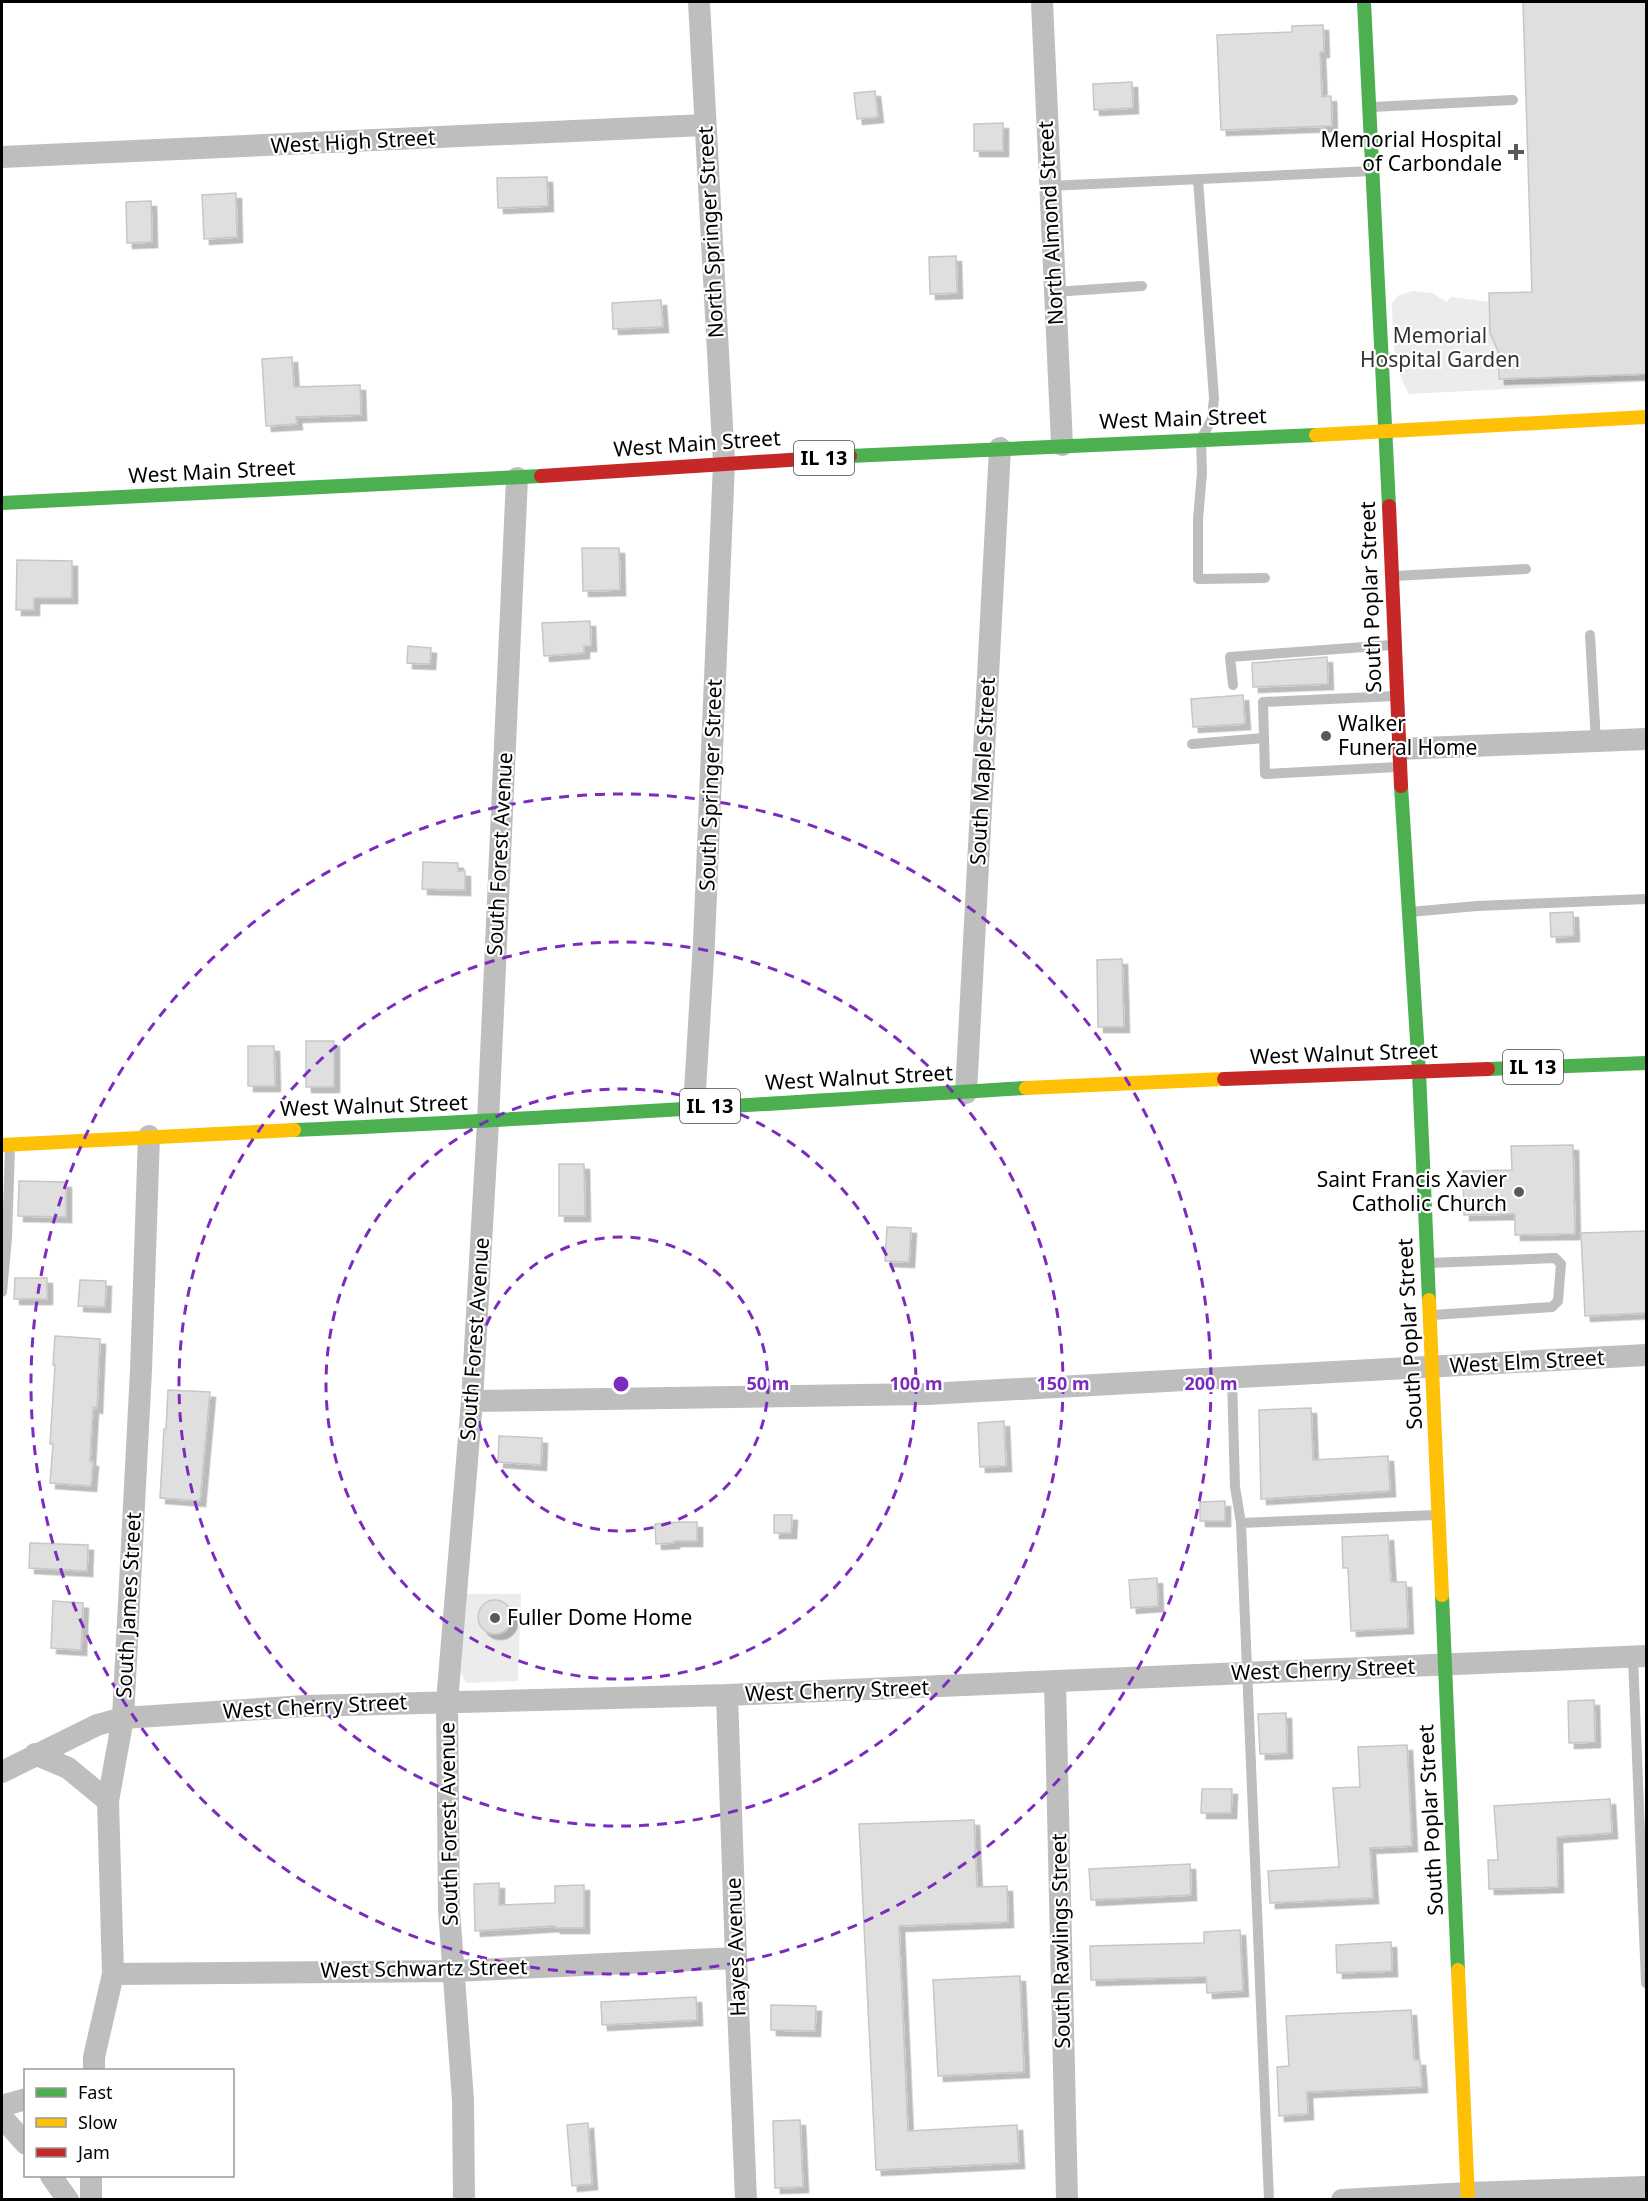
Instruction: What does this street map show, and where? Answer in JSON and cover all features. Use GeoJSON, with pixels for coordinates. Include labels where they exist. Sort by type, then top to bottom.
{"type":"FeatureCollection","features":[{"type":"Feature","properties":{"kind":"main road","name":"South Poplar Street"},"geometry":{"type":"LineString","coordinates":[[1364,2],[1386,432],[1399,758],[1419,1072],[1468,2196]]}},
{"type":"Feature","properties":{"kind":"main road","name":"West Main Street"},"geometry":{"type":"LineString","coordinates":[[2,503],[517,478],[724,463],[1000,448],[1386,432],[1647,417]]}},
{"type":"Feature","properties":{"kind":"main road","name":"West Walnut Street"},"geometry":{"type":"LineString","coordinates":[[6,1145],[149,1136],[488,1122],[694,1107],[1142,1082],[1647,1063]]}},
{"type":"Feature","properties":{"kind":"street","name":"North Springer Street"},"geometry":{"type":"LineString","coordinates":[[699,2],[724,463]]}},
{"type":"Feature","properties":{"kind":"street","name":"North Almond Street"},"geometry":{"type":"LineString","coordinates":[[1042,2],[1062,445]]}},
{"type":"Feature","properties":{"kind":"street","name":"West High Street"},"geometry":{"type":"LineString","coordinates":[[2,157],[704,125]]}},
{"type":"Feature","properties":{"kind":"street","name":"South Maple Street"},"geometry":{"type":"LineString","coordinates":[[966,1093],[1000,448]]}},
{"type":"Feature","properties":{"kind":"street","name":"South Springer Street"},"geometry":{"type":"LineString","coordinates":[[694,1107],[705,933],[724,463]]}},
{"type":"Feature","properties":{"kind":"street","name":"South Forest Avenue"},"geometry":{"type":"LineString","coordinates":[[465,2199],[463,2100],[449,1910],[447,1702],[472,1401],[488,1122],[517,478]]}},
{"type":"Feature","properties":{"kind":"street"},"geometry":{"type":"LineString","coordinates":[[1399,758],[1647,740]]}},
{"type":"Feature","properties":{"kind":"street","name":"South James Street"},"geometry":{"type":"LineString","coordinates":[[89,2066],[113,1974],[108,1801],[123,1718],[141,1370],[149,1136]]}},
{"type":"Feature","properties":{"kind":"street","name":"West Elm Street"},"geometry":{"type":"LineString","coordinates":[[472,1401],[927,1394],[1647,1355]]}},
{"type":"Feature","properties":{"kind":"street","name":"West Cherry Street"},"geometry":{"type":"LineString","coordinates":[[2,1772],[97,1725],[123,1718],[305,1706],[728,1695],[1640,1657]]}},
{"type":"Feature","properties":{"kind":"street","name":"South Rawlings Street"},"geometry":{"type":"LineString","coordinates":[[1054,1682],[1067,2199]]}},
{"type":"Feature","properties":{"kind":"street","name":"Hayes Avenue"},"geometry":{"type":"LineString","coordinates":[[728,1695],[735,1958],[746,2199]]}},
{"type":"Feature","properties":{"kind":"street"},"geometry":{"type":"LineString","coordinates":[[35,1754],[68,1768],[108,1801]]}},
{"type":"Feature","properties":{"kind":"street","name":"West Schwartz Street"},"geometry":{"type":"LineString","coordinates":[[113,1974],[453,1971],[735,1958]]}},
{"type":"Feature","properties":{"kind":"street"},"geometry":{"type":"LineString","coordinates":[[2,2106],[24,2100]]}},
{"type":"Feature","properties":{"kind":"street"},"geometry":{"type":"LineString","coordinates":[[2,2117],[24,2142]]}},
{"type":"Feature","properties":{"kind":"street"},"geometry":{"type":"LineString","coordinates":[[52,2177],[68,2199]]}},
{"type":"Feature","properties":{"kind":"street"},"geometry":{"type":"LineString","coordinates":[[91,2177],[91,2199]]}},
{"type":"Feature","properties":{"kind":"street"},"geometry":{"type":"LineString","coordinates":[[1342,2199],[1468,2196],[1647,2187]]}},
{"type":"Feature","properties":{"kind":"lane"},"geometry":{"type":"LineString","coordinates":[[1369,107],[1512,100]]}},
{"type":"Feature","properties":{"kind":"lane"},"geometry":{"type":"LineString","coordinates":[[1049,186],[1372,171]]}},
{"type":"Feature","properties":{"kind":"lane"},"geometry":{"type":"LineString","coordinates":[[1198,179],[1215,398],[1212,419],[1201,439],[1198,579],[1265,578]]}},
{"type":"Feature","properties":{"kind":"lane"},"geometry":{"type":"LineString","coordinates":[[1054,292],[1142,286]]}},
{"type":"Feature","properties":{"kind":"lane"},"geometry":{"type":"LineString","coordinates":[[1392,576],[1526,569]]}},
{"type":"Feature","properties":{"kind":"lane"},"geometry":{"type":"LineString","coordinates":[[1590,635],[1596,742]]}},
{"type":"Feature","properties":{"kind":"lane"},"geometry":{"type":"LineString","coordinates":[[1233,685],[1230,657],[1394,645]]}},
{"type":"Feature","properties":{"kind":"lane"},"geometry":{"type":"LineString","coordinates":[[1396,696],[1263,702],[1265,774],[1399,758]]}},
{"type":"Feature","properties":{"kind":"lane"},"geometry":{"type":"LineString","coordinates":[[1192,744],[1264,738]]}},
{"type":"Feature","properties":{"kind":"lane"},"geometry":{"type":"LineString","coordinates":[[1409,913],[1477,906],[1647,898]]}},
{"type":"Feature","properties":{"kind":"lane"},"geometry":{"type":"LineString","coordinates":[[2,1292],[7,1238],[6,1145]]}},
{"type":"Feature","properties":{"kind":"lane"},"geometry":{"type":"LineString","coordinates":[[1427,1263],[1555,1258],[1561,1264],[1558,1301],[1552,1307],[1430,1315]]}},
{"type":"Feature","properties":{"kind":"lane"},"geometry":{"type":"LineString","coordinates":[[1232,1378],[1235,1487],[1241,1523],[1269,2199]]}},
{"type":"Feature","properties":{"kind":"lane"},"geometry":{"type":"LineString","coordinates":[[1241,1523],[1438,1515]]}},
{"type":"Feature","properties":{"kind":"lane"},"geometry":{"type":"LineString","coordinates":[[1640,1657],[1647,1983]]}},
{"type":"Feature","properties":{"kind":"green space","name":"Memorial Hospital Garden"},"geometry":{"type":"Polygon","coordinates":[[[1413,291],[1432,293],[1447,302],[1451,297],[1490,302],[1491,336],[1500,337],[1502,380],[1646,373],[1646,382],[1409,394],[1396,361],[1392,303],[1399,295],[1413,291]]]}},
{"type":"Feature","properties":{"kind":"green space"},"geometry":{"type":"Polygon","coordinates":[[[465,1594],[521,1594],[518,1681],[466,1683],[461,1673],[465,1594]],[[490,1602],[483,1607],[479,1619],[483,1629],[497,1634],[509,1626],[512,1613],[503,1603],[490,1602]]]}},
{"type":"Feature","properties":{"kind":"building"},"geometry":{"type":"Polygon","coordinates":[[[1523,2],[1647,2],[1647,374],[1499,379],[1498,351],[1490,333],[1489,293],[1532,292],[1523,2]]]}},
{"type":"Feature","properties":{"kind":"building"},"geometry":{"type":"Polygon","coordinates":[[[1323,25],[1324,52],[1320,52],[1322,97],[1331,96],[1332,126],[1221,130],[1217,35],[1292,32],[1292,26],[1323,25]]]}},
{"type":"Feature","properties":{"kind":"building"},"geometry":{"type":"Polygon","coordinates":[[[1132,82],[1133,108],[1094,110],[1093,84],[1132,82]]]}},
{"type":"Feature","properties":{"kind":"building"},"geometry":{"type":"Polygon","coordinates":[[[875,91],[878,117],[857,119],[854,93],[875,91]]]}},
{"type":"Feature","properties":{"kind":"building"},"geometry":{"type":"Polygon","coordinates":[[[1003,123],[1003,151],[974,151],[974,124],[1003,123]]]}},
{"type":"Feature","properties":{"kind":"building"},"geometry":{"type":"Polygon","coordinates":[[[547,177],[548,206],[498,208],[497,178],[547,177]]]}},
{"type":"Feature","properties":{"kind":"building"},"geometry":{"type":"Polygon","coordinates":[[[236,193],[237,237],[204,239],[202,195],[236,193]]]}},
{"type":"Feature","properties":{"kind":"building"},"geometry":{"type":"Polygon","coordinates":[[[151,201],[152,242],[127,243],[126,202],[151,201]]]}},
{"type":"Feature","properties":{"kind":"building"},"geometry":{"type":"Polygon","coordinates":[[[956,256],[957,293],[930,294],[929,257],[956,256]]]}},
{"type":"Feature","properties":{"kind":"building"},"geometry":{"type":"Polygon","coordinates":[[[661,300],[663,327],[613,329],[612,303],[661,300]]]}},
{"type":"Feature","properties":{"kind":"building"},"geometry":{"type":"Polygon","coordinates":[[[292,357],[294,387],[360,385],[361,415],[296,417],[297,424],[266,426],[262,359],[292,357]]]}},
{"type":"Feature","properties":{"kind":"building"},"geometry":{"type":"Polygon","coordinates":[[[582,548],[619,548],[620,590],[583,591],[582,548]]]}},
{"type":"Feature","properties":{"kind":"building"},"geometry":{"type":"Polygon","coordinates":[[[17,560],[72,561],[72,598],[34,598],[34,610],[16,610],[17,560]]]}},
{"type":"Feature","properties":{"kind":"building"},"geometry":{"type":"Polygon","coordinates":[[[590,621],[591,646],[584,646],[584,653],[544,656],[542,623],[590,621]]]}},
{"type":"Feature","properties":{"kind":"building"},"geometry":{"type":"Polygon","coordinates":[[[408,646],[431,648],[430,664],[407,663],[408,646]]]}},
{"type":"Feature","properties":{"kind":"building"},"geometry":{"type":"Polygon","coordinates":[[[1327,657],[1328,684],[1253,687],[1252,663],[1327,657]]]}},
{"type":"Feature","properties":{"kind":"building"},"geometry":{"type":"Polygon","coordinates":[[[1243,695],[1245,724],[1193,727],[1191,699],[1243,695]]]}},
{"type":"Feature","properties":{"kind":"building"},"geometry":{"type":"Polygon","coordinates":[[[423,862],[458,863],[458,871],[465,871],[465,890],[422,889],[423,862]]]}},
{"type":"Feature","properties":{"kind":"building"},"geometry":{"type":"Polygon","coordinates":[[[1573,912],[1574,936],[1551,937],[1550,913],[1573,912]]]}},
{"type":"Feature","properties":{"kind":"building"},"geometry":{"type":"Polygon","coordinates":[[[1122,959],[1124,1027],[1098,1027],[1097,960],[1122,959]]]}},
{"type":"Feature","properties":{"kind":"building"},"geometry":{"type":"Polygon","coordinates":[[[306,1041],[334,1041],[334,1087],[306,1087],[306,1041]]]}},
{"type":"Feature","properties":{"kind":"building"},"geometry":{"type":"Polygon","coordinates":[[[248,1046],[274,1046],[275,1086],[248,1086],[248,1046]]]}},
{"type":"Feature","properties":{"kind":"building","name":"Saint Francis Xavier Catholic Church"},"geometry":{"type":"Polygon","coordinates":[[[1573,1145],[1575,1234],[1515,1235],[1515,1214],[1464,1215],[1463,1171],[1512,1170],[1511,1146],[1573,1145]]]}},
{"type":"Feature","properties":{"kind":"building"},"geometry":{"type":"Polygon","coordinates":[[[559,1164],[584,1164],[585,1216],[559,1216],[559,1164]]]}},
{"type":"Feature","properties":{"kind":"building"},"geometry":{"type":"Polygon","coordinates":[[[19,1181],[66,1182],[66,1217],[18,1216],[19,1181]]]}},
{"type":"Feature","properties":{"kind":"building"},"geometry":{"type":"Polygon","coordinates":[[[887,1227],[911,1228],[909,1262],[885,1261],[887,1227]]]}},
{"type":"Feature","properties":{"kind":"building"},"geometry":{"type":"Polygon","coordinates":[[[1647,1231],[1647,1313],[1585,1316],[1581,1233],[1647,1231]]]}},
{"type":"Feature","properties":{"kind":"building"},"geometry":{"type":"Polygon","coordinates":[[[15,1278],[47,1278],[47,1299],[14,1299],[15,1278]]]}},
{"type":"Feature","properties":{"kind":"building"},"geometry":{"type":"Polygon","coordinates":[[[80,1280],[106,1281],[105,1307],[78,1306],[80,1280]]]}},
{"type":"Feature","properties":{"kind":"building"},"geometry":{"type":"Polygon","coordinates":[[[55,1336],[100,1339],[97,1408],[93,1407],[91,1486],[50,1483],[55,1336]]]}},
{"type":"Feature","properties":{"kind":"building"},"geometry":{"type":"Polygon","coordinates":[[[168,1390],[210,1392],[200,1501],[160,1498],[168,1390]]]}},
{"type":"Feature","properties":{"kind":"building"},"geometry":{"type":"Polygon","coordinates":[[[1311,1408],[1313,1460],[1388,1456],[1390,1491],[1261,1499],[1259,1410],[1311,1408]]]}},
{"type":"Feature","properties":{"kind":"building"},"geometry":{"type":"Polygon","coordinates":[[[1004,1421],[1006,1466],[980,1467],[978,1423],[1004,1421]]]}},
{"type":"Feature","properties":{"kind":"building"},"geometry":{"type":"Polygon","coordinates":[[[499,1436],[542,1438],[541,1465],[498,1462],[499,1436]]]}},
{"type":"Feature","properties":{"kind":"building"},"geometry":{"type":"Polygon","coordinates":[[[1225,1501],[1225,1521],[1200,1521],[1200,1502],[1225,1501]]]}},
{"type":"Feature","properties":{"kind":"building"},"geometry":{"type":"Polygon","coordinates":[[[774,1515],[792,1515],[791,1533],[774,1533],[774,1515]]]}},
{"type":"Feature","properties":{"kind":"building"},"geometry":{"type":"Polygon","coordinates":[[[697,1522],[697,1541],[656,1544],[655,1524],[697,1522]]]}},
{"type":"Feature","properties":{"kind":"building"},"geometry":{"type":"Polygon","coordinates":[[[1388,1535],[1391,1582],[1406,1582],[1408,1628],[1351,1631],[1348,1568],[1343,1568],[1342,1537],[1388,1535]]]}},
{"type":"Feature","properties":{"kind":"building"},"geometry":{"type":"Polygon","coordinates":[[[30,1543],[88,1545],[87,1571],[29,1568],[30,1543]]]}},
{"type":"Feature","properties":{"kind":"building"},"geometry":{"type":"Polygon","coordinates":[[[1157,1578],[1158,1606],[1131,1608],[1129,1580],[1157,1578]]]}},
{"type":"Feature","properties":{"kind":"building","name":"Fuller Dome Home"},"geometry":{"type":"Polygon","coordinates":[[[495,1600],[507,1605],[512,1617],[507,1629],[495,1634],[483,1629],[478,1617],[483,1605],[495,1600]]]}},
{"type":"Feature","properties":{"kind":"building"},"geometry":{"type":"Polygon","coordinates":[[[53,1601],[83,1603],[81,1650],[51,1648],[53,1601]]]}},
{"type":"Feature","properties":{"kind":"building"},"geometry":{"type":"Polygon","coordinates":[[[1594,1700],[1595,1742],[1569,1743],[1568,1701],[1594,1700]]]}},
{"type":"Feature","properties":{"kind":"building"},"geometry":{"type":"Polygon","coordinates":[[[1286,1713],[1287,1753],[1260,1754],[1258,1714],[1286,1713]]]}},
{"type":"Feature","properties":{"kind":"building"},"geometry":{"type":"Polygon","coordinates":[[[1407,1745],[1412,1846],[1370,1848],[1373,1898],[1270,1903],[1268,1871],[1339,1867],[1333,1788],[1360,1787],[1358,1747],[1407,1745]]]}},
{"type":"Feature","properties":{"kind":"building"},"geometry":{"type":"Polygon","coordinates":[[[1202,1789],[1232,1789],[1231,1813],[1201,1813],[1202,1789]]]}},
{"type":"Feature","properties":{"kind":"building"},"geometry":{"type":"Polygon","coordinates":[[[1610,1799],[1612,1833],[1557,1837],[1558,1887],[1489,1889],[1488,1860],[1498,1860],[1494,1806],[1610,1799]]]}},
{"type":"Feature","properties":{"kind":"building"},"geometry":{"type":"Polygon","coordinates":[[[974,1820],[977,1887],[1007,1886],[1008,1922],[899,1926],[908,2131],[1017,2125],[1019,2163],[876,2170],[859,1824],[974,1820]]]}},
{"type":"Feature","properties":{"kind":"building"},"geometry":{"type":"Polygon","coordinates":[[[1190,1864],[1191,1895],[1091,1900],[1089,1869],[1190,1864]]]}},
{"type":"Feature","properties":{"kind":"building"},"geometry":{"type":"Polygon","coordinates":[[[499,1883],[499,1905],[555,1903],[555,1886],[584,1885],[584,1928],[555,1928],[555,1926],[475,1931],[474,1884],[499,1883]]]}},
{"type":"Feature","properties":{"kind":"building"},"geometry":{"type":"Polygon","coordinates":[[[1240,1930],[1243,1991],[1207,1993],[1206,1977],[1091,1980],[1090,1946],[1204,1943],[1204,1932],[1240,1930]]]}},
{"type":"Feature","properties":{"kind":"building"},"geometry":{"type":"Polygon","coordinates":[[[1391,1942],[1392,1971],[1337,1973],[1336,1945],[1391,1942]]]}},
{"type":"Feature","properties":{"kind":"building"},"geometry":{"type":"Polygon","coordinates":[[[1020,1976],[1024,2072],[938,2076],[933,1980],[1020,1976]]]}},
{"type":"Feature","properties":{"kind":"building"},"geometry":{"type":"Polygon","coordinates":[[[696,1997],[697,2020],[602,2025],[601,2002],[696,1997]]]}},
{"type":"Feature","properties":{"kind":"building"},"geometry":{"type":"Polygon","coordinates":[[[771,2005],[816,2006],[815,2031],[771,2030],[771,2005]]]}},
{"type":"Feature","properties":{"kind":"building"},"geometry":{"type":"Polygon","coordinates":[[[1411,2010],[1414,2060],[1420,2060],[1422,2087],[1307,2092],[1308,2114],[1279,2116],[1277,2067],[1289,2066],[1286,2016],[1411,2010]]]}},
{"type":"Feature","properties":{"kind":"building"},"geometry":{"type":"Polygon","coordinates":[[[800,2120],[803,2187],[775,2188],[773,2121],[800,2120]]]}},
{"type":"Feature","properties":{"kind":"building"},"geometry":{"type":"Polygon","coordinates":[[[588,2123],[592,2184],[572,2186],[567,2125],[588,2123]]]}},
{"type":"Feature","properties":{"kind":"traffic: fast"},"geometry":{"type":"LineString","coordinates":[[1364,2],[1389,506]]}},
{"type":"Feature","properties":{"kind":"traffic: fast"},"geometry":{"type":"LineString","coordinates":[[850,456],[1316,435]]}},
{"type":"Feature","properties":{"kind":"traffic: fast"},"geometry":{"type":"LineString","coordinates":[[2,503],[541,476]]}},
{"type":"Feature","properties":{"kind":"traffic: fast"},"geometry":{"type":"LineString","coordinates":[[1401,786],[1419,1072],[1429,1300]]}},
{"type":"Feature","properties":{"kind":"traffic: fast"},"geometry":{"type":"LineString","coordinates":[[1488,1069],[1646,1063]]}},
{"type":"Feature","properties":{"kind":"traffic: fast"},"geometry":{"type":"LineString","coordinates":[[294,1130],[1026,1088]]}},
{"type":"Feature","properties":{"kind":"traffic: fast"},"geometry":{"type":"LineString","coordinates":[[1442,1595],[1458,1970]]}},
{"type":"Feature","properties":{"kind":"traffic: slow"},"geometry":{"type":"LineString","coordinates":[[1316,435],[1646,417]]}},
{"type":"Feature","properties":{"kind":"traffic: slow"},"geometry":{"type":"LineString","coordinates":[[1026,1088],[1224,1079]]}},
{"type":"Feature","properties":{"kind":"traffic: slow"},"geometry":{"type":"LineString","coordinates":[[2,1145],[294,1130]]}},
{"type":"Feature","properties":{"kind":"traffic: slow"},"geometry":{"type":"LineString","coordinates":[[1429,1300],[1442,1595]]}},
{"type":"Feature","properties":{"kind":"traffic: slow"},"geometry":{"type":"LineString","coordinates":[[1458,1970],[1468,2200]]}},
{"type":"Feature","properties":{"kind":"traffic: jam"},"geometry":{"type":"LineString","coordinates":[[541,476],[850,456]]}},
{"type":"Feature","properties":{"kind":"traffic: jam"},"geometry":{"type":"LineString","coordinates":[[1389,506],[1401,786]]}},
{"type":"Feature","properties":{"kind":"traffic: jam"},"geometry":{"type":"LineString","coordinates":[[1224,1079],[1488,1069]]}},
{"type":"Feature","properties":{"kind":"place","name":"Memorial Hospital of Carbondale"},"geometry":{"type":"Point","coordinates":[1516,152]}},
{"type":"Feature","properties":{"kind":"place","name":"Walker Funeral Home"},"geometry":{"type":"Point","coordinates":[1326,736]}},
{"type":"Feature","properties":{"kind":"place","name":"Saint Francis Xavier Catholic Church"},"geometry":{"type":"Point","coordinates":[1519,1192]}},
{"type":"Feature","properties":{"kind":"place","name":"Fuller Dome Home"},"geometry":{"type":"Point","coordinates":[495,1618]}}]}
